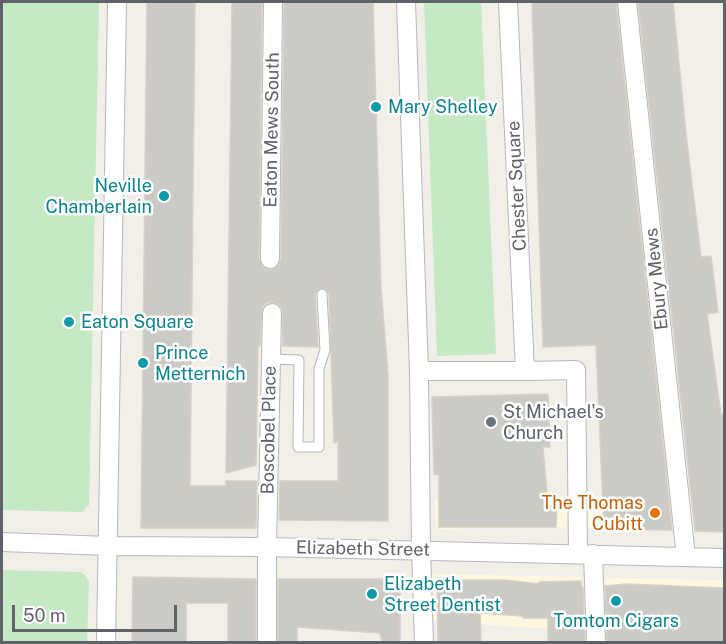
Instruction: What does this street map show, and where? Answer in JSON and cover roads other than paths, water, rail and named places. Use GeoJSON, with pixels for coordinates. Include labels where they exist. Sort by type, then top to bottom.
{"type":"FeatureCollection","features":[{"type":"Feature","properties":{"kind":"street"},"geometry":{"type":"LineString","coordinates":[[106,642],[117,2]]}},
{"type":"Feature","properties":{"kind":"street","name":"Eaton Mews South"},"geometry":{"type":"LineString","coordinates":[[270,260],[273,2]]}},
{"type":"Feature","properties":{"kind":"street"},"geometry":{"type":"LineString","coordinates":[[406,2],[419,371],[423,642]]}},
{"type":"Feature","properties":{"kind":"street","name":"Chester Square"},"geometry":{"type":"LineString","coordinates":[[508,2],[525,371]]}},
{"type":"Feature","properties":{"kind":"street","name":"Ebury Mews"},"geometry":{"type":"LineString","coordinates":[[627,2],[686,557]]}},
{"type":"Feature","properties":{"kind":"street","name":"Boscobel Place"},"geometry":{"type":"LineString","coordinates":[[267,642],[272,313]]}},
{"type":"Feature","properties":{"kind":"street"},"geometry":{"type":"LineString","coordinates":[[419,371],[576,370],[586,554],[596,642]]}},
{"type":"Feature","properties":{"kind":"street","name":"Elizabeth Street"},"geometry":{"type":"LineString","coordinates":[[2,542],[724,558]]}},
{"type":"Feature","properties":{"kind":"lane"},"geometry":{"type":"LineString","coordinates":[[271,359],[299,360],[298,447],[319,447],[319,369],[325,350],[322,294]]}},
{"type":"Feature","properties":{"kind":"place","name":"Mary Shelley"},"geometry":{"type":"Point","coordinates":[376,107]}},
{"type":"Feature","properties":{"kind":"place","name":"Neville Chamberlain"},"geometry":{"type":"Point","coordinates":[164,196]}},
{"type":"Feature","properties":{"kind":"place","name":"Eaton Square"},"geometry":{"type":"Point","coordinates":[69,322]}},
{"type":"Feature","properties":{"kind":"place","name":"Prince Metternich"},"geometry":{"type":"Point","coordinates":[143,363]}},
{"type":"Feature","properties":{"kind":"place","name":"St Michael's Church"},"geometry":{"type":"Point","coordinates":[491,422]}},
{"type":"Feature","properties":{"kind":"place","name":"The Thomas Cubitt"},"geometry":{"type":"Point","coordinates":[655,513]}},
{"type":"Feature","properties":{"kind":"place","name":"Elizabeth Street Dentist"},"geometry":{"type":"Point","coordinates":[372,594]}},
{"type":"Feature","properties":{"kind":"place","name":"Tomtom Cigars"},"geometry":{"type":"Point","coordinates":[616,601]}}]}
